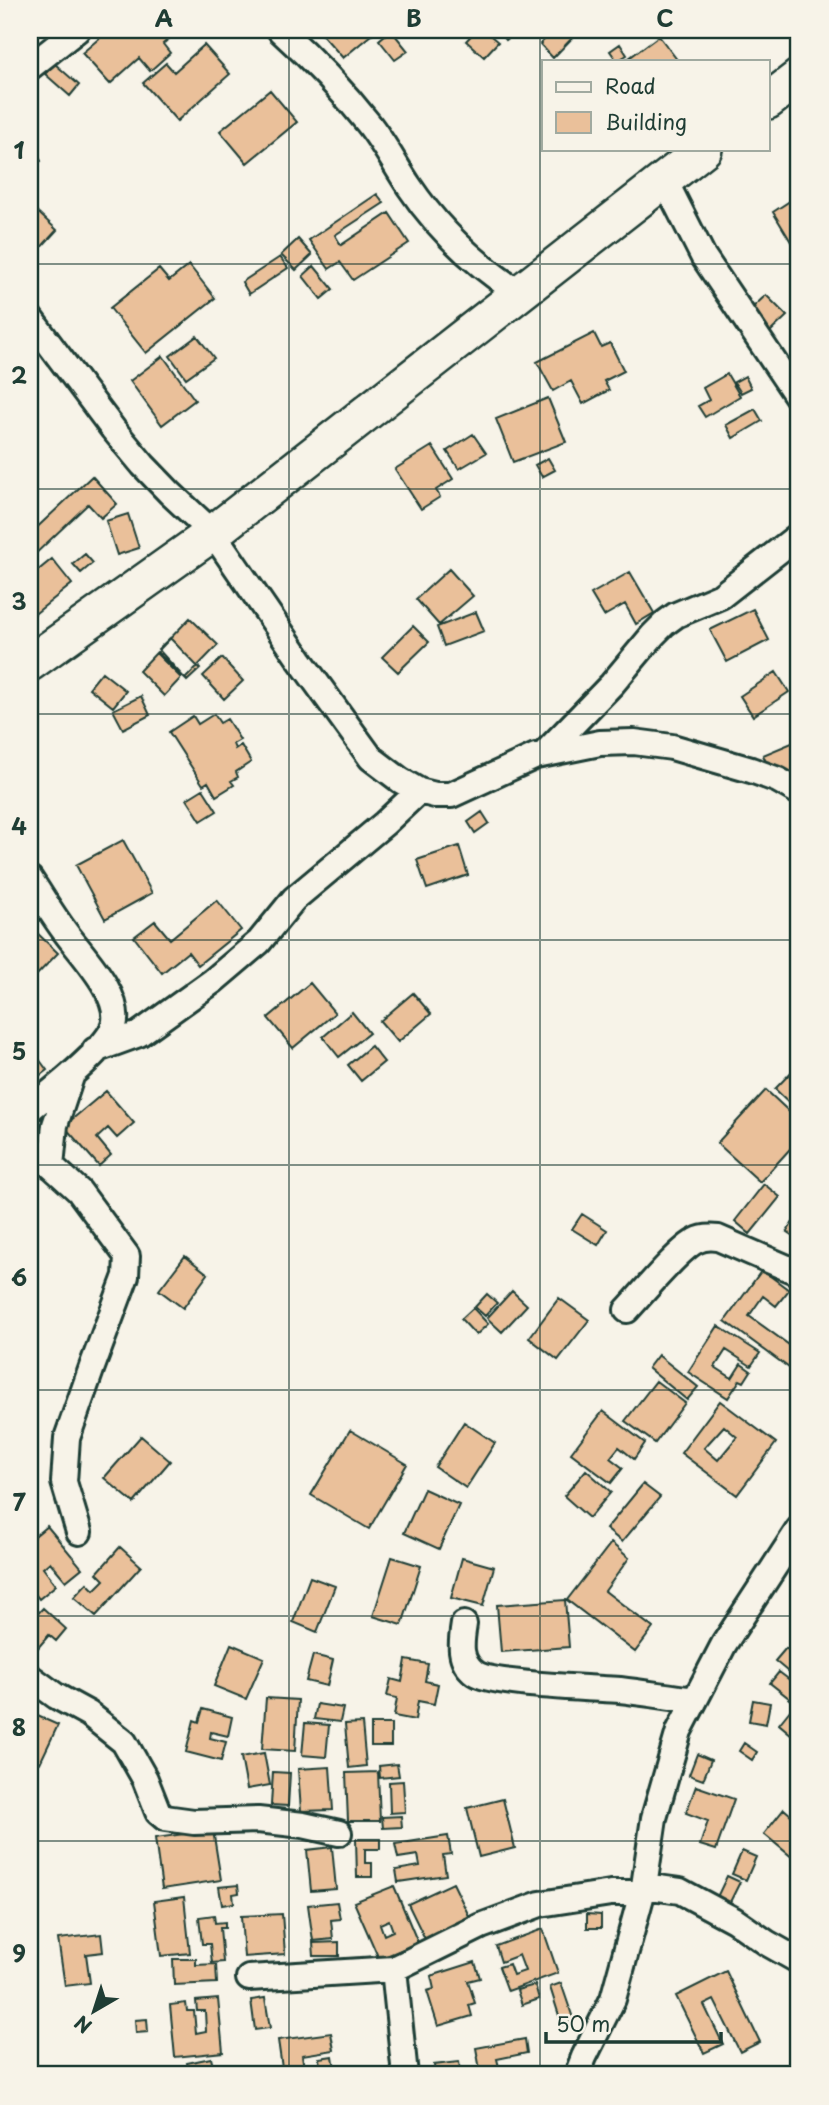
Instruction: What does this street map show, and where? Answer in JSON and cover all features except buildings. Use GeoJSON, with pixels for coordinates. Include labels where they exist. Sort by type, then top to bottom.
{"type":"FeatureCollection","features":[{"type":"Feature","properties":{"kind":"street"},"geometry":{"type":"LineString","coordinates":[[30,66],[77,30]]}},
{"type":"Feature","properties":{"kind":"street"},"geometry":{"type":"LineString","coordinates":[[280,30],[367,121],[387,148],[408,185],[445,230],[497,278],[519,293]]}},
{"type":"Feature","properties":{"kind":"street"},"geometry":{"type":"LineString","coordinates":[[770,99],[799,77]]}},
{"type":"Feature","properties":{"kind":"street"},"geometry":{"type":"LineString","coordinates":[[30,663],[213,533],[703,150]]}},
{"type":"Feature","properties":{"kind":"street"},"geometry":{"type":"LineString","coordinates":[[664,179],[702,256],[799,399]]}},
{"type":"Feature","properties":{"kind":"street"},"geometry":{"type":"LineString","coordinates":[[30,318],[143,465],[213,533],[371,758],[400,780],[419,791],[451,795],[536,755],[600,743],[634,742],[672,747],[751,770],[778,780],[799,792]]}},
{"type":"Feature","properties":{"kind":"street"},"geometry":{"type":"LineString","coordinates":[[544,754],[612,684],[665,623],[676,615],[720,596],[799,535]]}},
{"type":"Feature","properties":{"kind":"street"},"geometry":{"type":"LineString","coordinates":[[95,1051],[139,1034],[213,981],[259,942],[294,899],[419,791]]}},
{"type":"Feature","properties":{"kind":"street"},"geometry":{"type":"LineString","coordinates":[[30,879],[98,975],[113,1002],[114,1025],[95,1051],[30,1109]]}},
{"type":"Feature","properties":{"kind":"street"},"geometry":{"type":"LineString","coordinates":[[51,1166],[55,1125],[72,1074]]}},
{"type":"Feature","properties":{"kind":"street"},"geometry":{"type":"LineString","coordinates":[[30,1149],[79,1191],[127,1256],[126,1276],[67,1438],[65,1482],[79,1532]]}},
{"type":"Feature","properties":{"kind":"street"},"geometry":{"type":"LineString","coordinates":[[628,1310],[694,1241],[708,1237],[729,1243],[799,1273]]}},
{"type":"Feature","properties":{"kind":"street"},"geometry":{"type":"LineString","coordinates":[[577,2075],[613,1999],[643,1890],[654,1818],[679,1731],[724,1644],[799,1529]]}},
{"type":"Feature","properties":{"kind":"street"},"geometry":{"type":"LineString","coordinates":[[464,1624],[460,1643],[464,1662],[477,1675],[695,1700]]}},
{"type":"Feature","properties":{"kind":"street"},"geometry":{"type":"LineString","coordinates":[[30,1677],[56,1696],[89,1714],[124,1742],[145,1779],[158,1812],[165,1818],[194,1822],[258,1820],[303,1825],[339,1833]]}},
{"type":"Feature","properties":{"kind":"street"},"geometry":{"type":"LineString","coordinates":[[249,1978],[394,1969],[481,1926],[540,1904],[643,1890],[680,1891],[734,1920],[799,1961]]}},
{"type":"Feature","properties":{"kind":"street"},"geometry":{"type":"LineString","coordinates":[[394,1969],[405,2075]]}}]}
